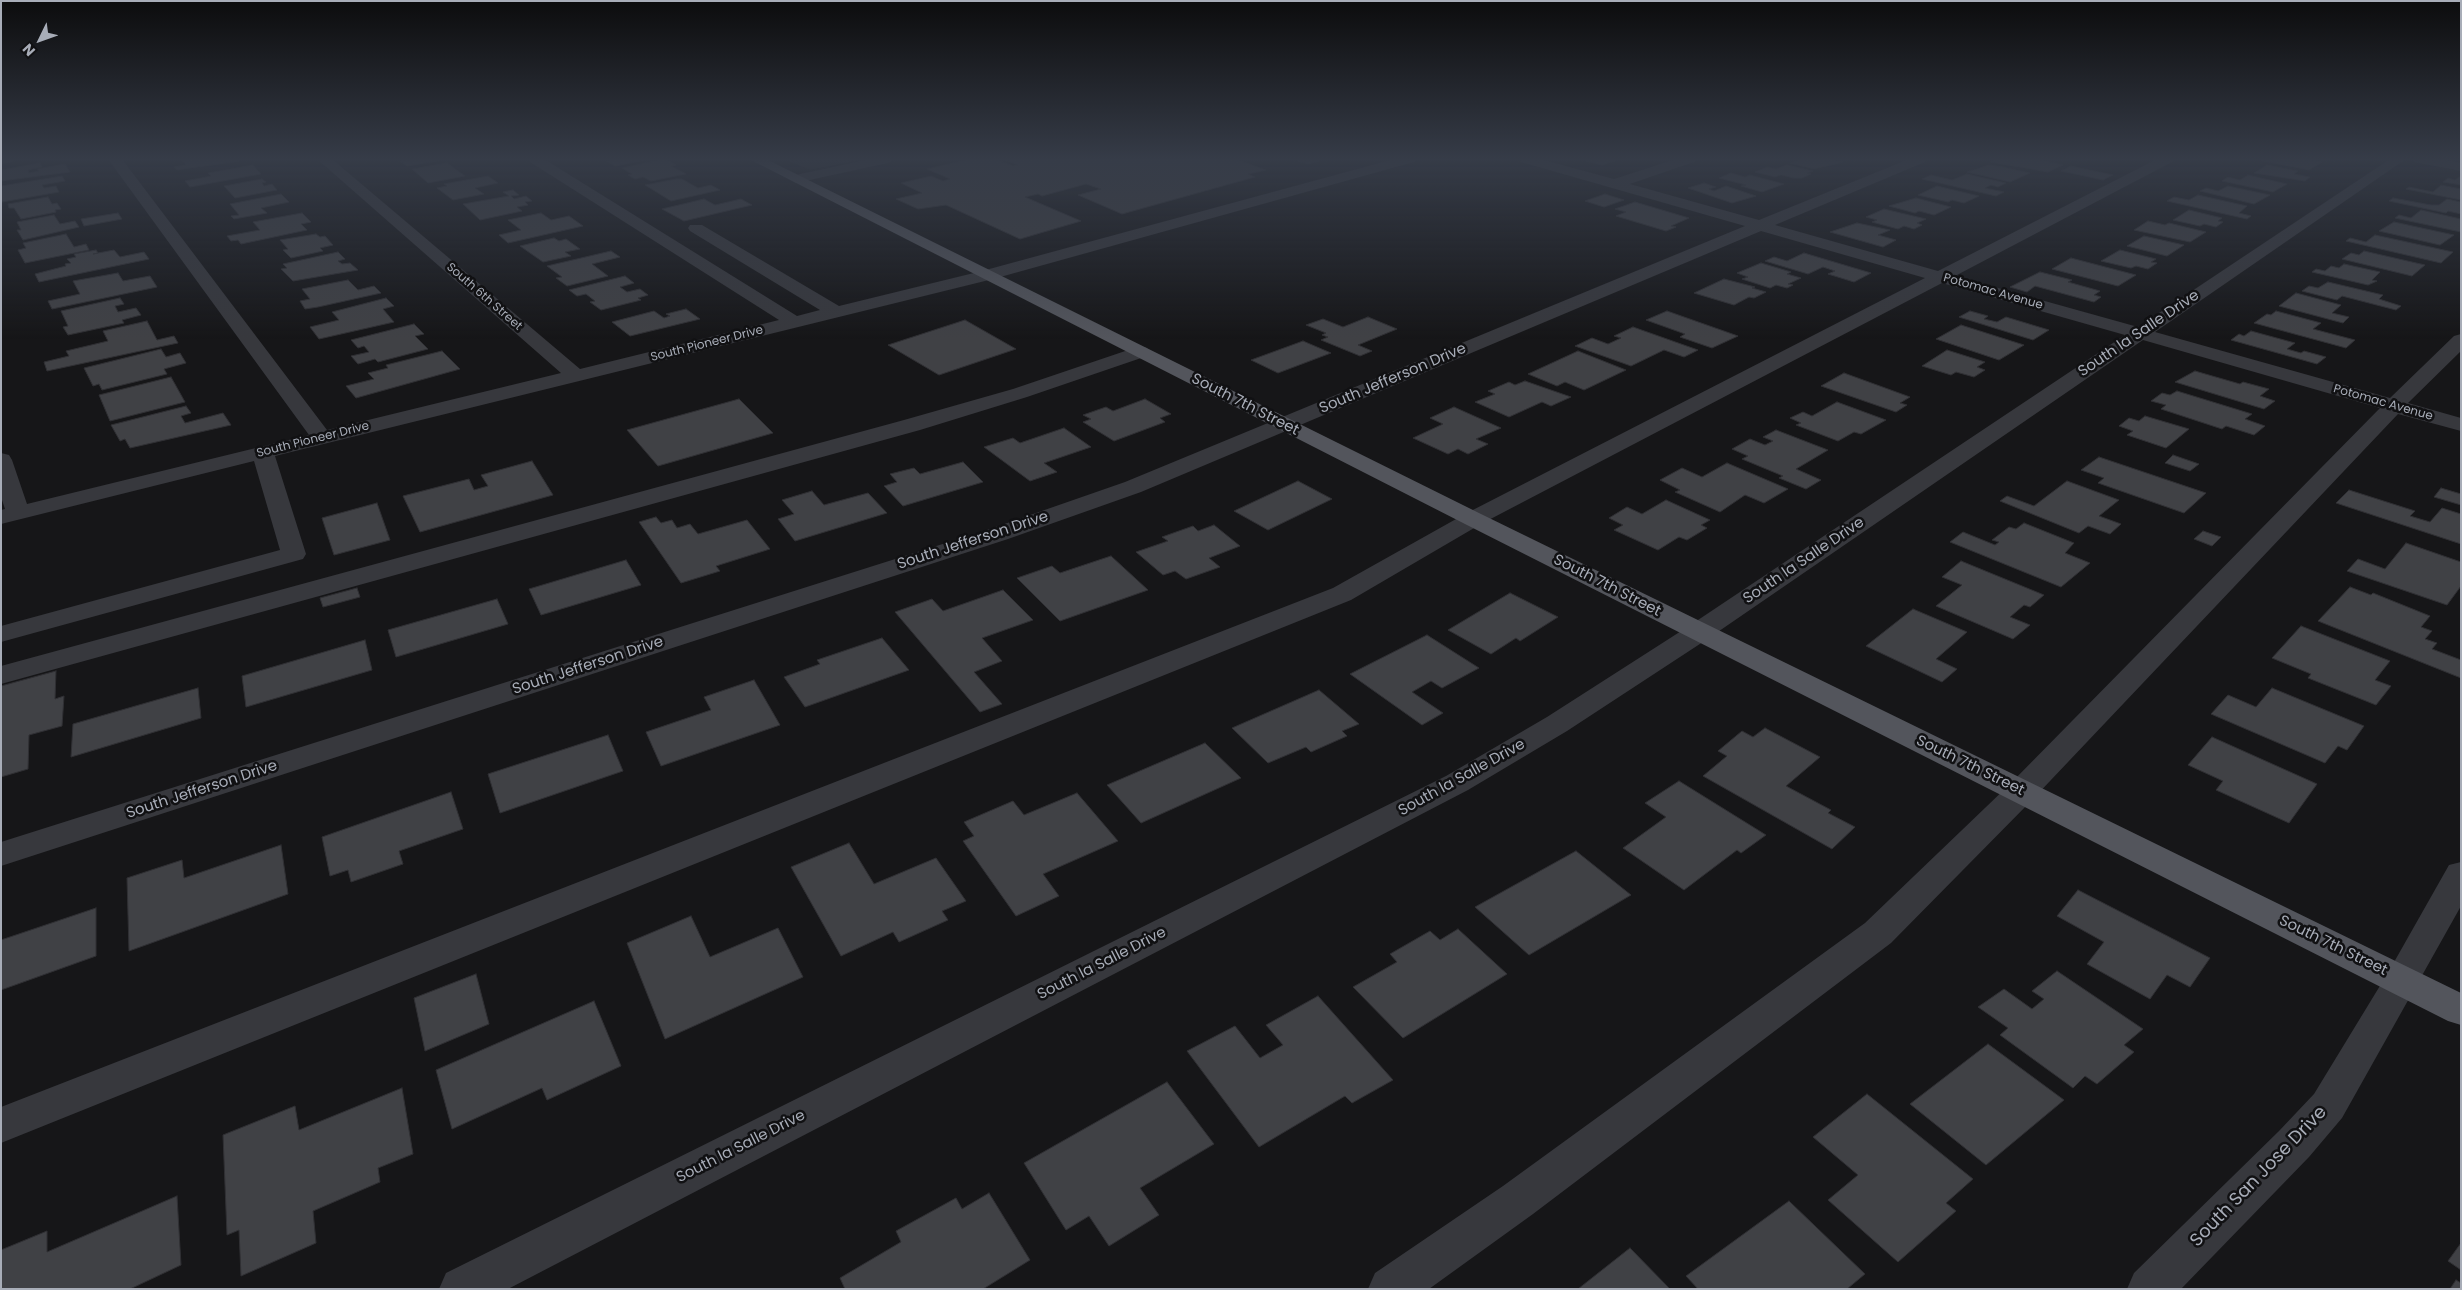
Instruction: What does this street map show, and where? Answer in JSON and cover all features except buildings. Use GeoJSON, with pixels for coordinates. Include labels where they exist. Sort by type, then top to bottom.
{"type":"FeatureCollection","features":[{"type":"Feature","properties":{"kind":"main road","name":"South 7th Street"},"geometry":{"type":"LineString","coordinates":[[876,219],[1699,632],[2461,1010]]}},
{"type":"Feature","properties":{"kind":"street"},"geometry":{"type":"LineString","coordinates":[[160,219],[322,438]]}},
{"type":"Feature","properties":{"kind":"street","name":"South 6th Street"},"geometry":{"type":"LineString","coordinates":[[394,219],[576,376]]}},
{"type":"Feature","properties":{"kind":"street"},"geometry":{"type":"LineString","coordinates":[[631,219],[794,322]]}},
{"type":"Feature","properties":{"kind":"street","name":"South Pioneer Drive"},"geometry":{"type":"LineString","coordinates":[[10,515],[987,275],[1190,219]]}},
{"type":"Feature","properties":{"kind":"street","name":"Potomac Avenue"},"geometry":{"type":"LineString","coordinates":[[1735,219],[2461,425]]}},
{"type":"Feature","properties":{"kind":"street","name":"South Jefferson Drive"},"geometry":{"type":"LineString","coordinates":[[1,854],[999,534],[1133,487],[1774,219]]}},
{"type":"Feature","properties":{"kind":"street"},"geometry":{"type":"LineString","coordinates":[[1,1125],[1342,594],[1473,519],[2051,219]]}},
{"type":"Feature","properties":{"kind":"street","name":"South la Salle Drive"},"geometry":{"type":"LineString","coordinates":[[462,1289],[1457,784],[1557,724],[1699,632],[2309,219]]}},
{"type":"Feature","properties":{"kind":"street"},"geometry":{"type":"LineString","coordinates":[[696,228],[836,312]]}},
{"type":"Feature","properties":{"kind":"street"},"geometry":{"type":"LineString","coordinates":[[1391,1289],[1518,1200],[1878,933],[2021,792],[2394,406],[2461,340]]}},
{"type":"Feature","properties":{"kind":"street"},"geometry":{"type":"LineString","coordinates":[[1,675],[912,425],[1020,393],[1140,352]]}},
{"type":"Feature","properties":{"kind":"street"},"geometry":{"type":"LineString","coordinates":[[1,634],[294,554],[263,453]]}},
{"type":"Feature","properties":{"kind":"street"},"geometry":{"type":"LineString","coordinates":[[1,460],[10,515]]}},
{"type":"Feature","properties":{"kind":"street","name":"South San Jose Drive"},"geometry":{"type":"LineString","coordinates":[[2150,1289],[2294,1144],[2328,1106],[2402,981],[2461,874]]}}]}
